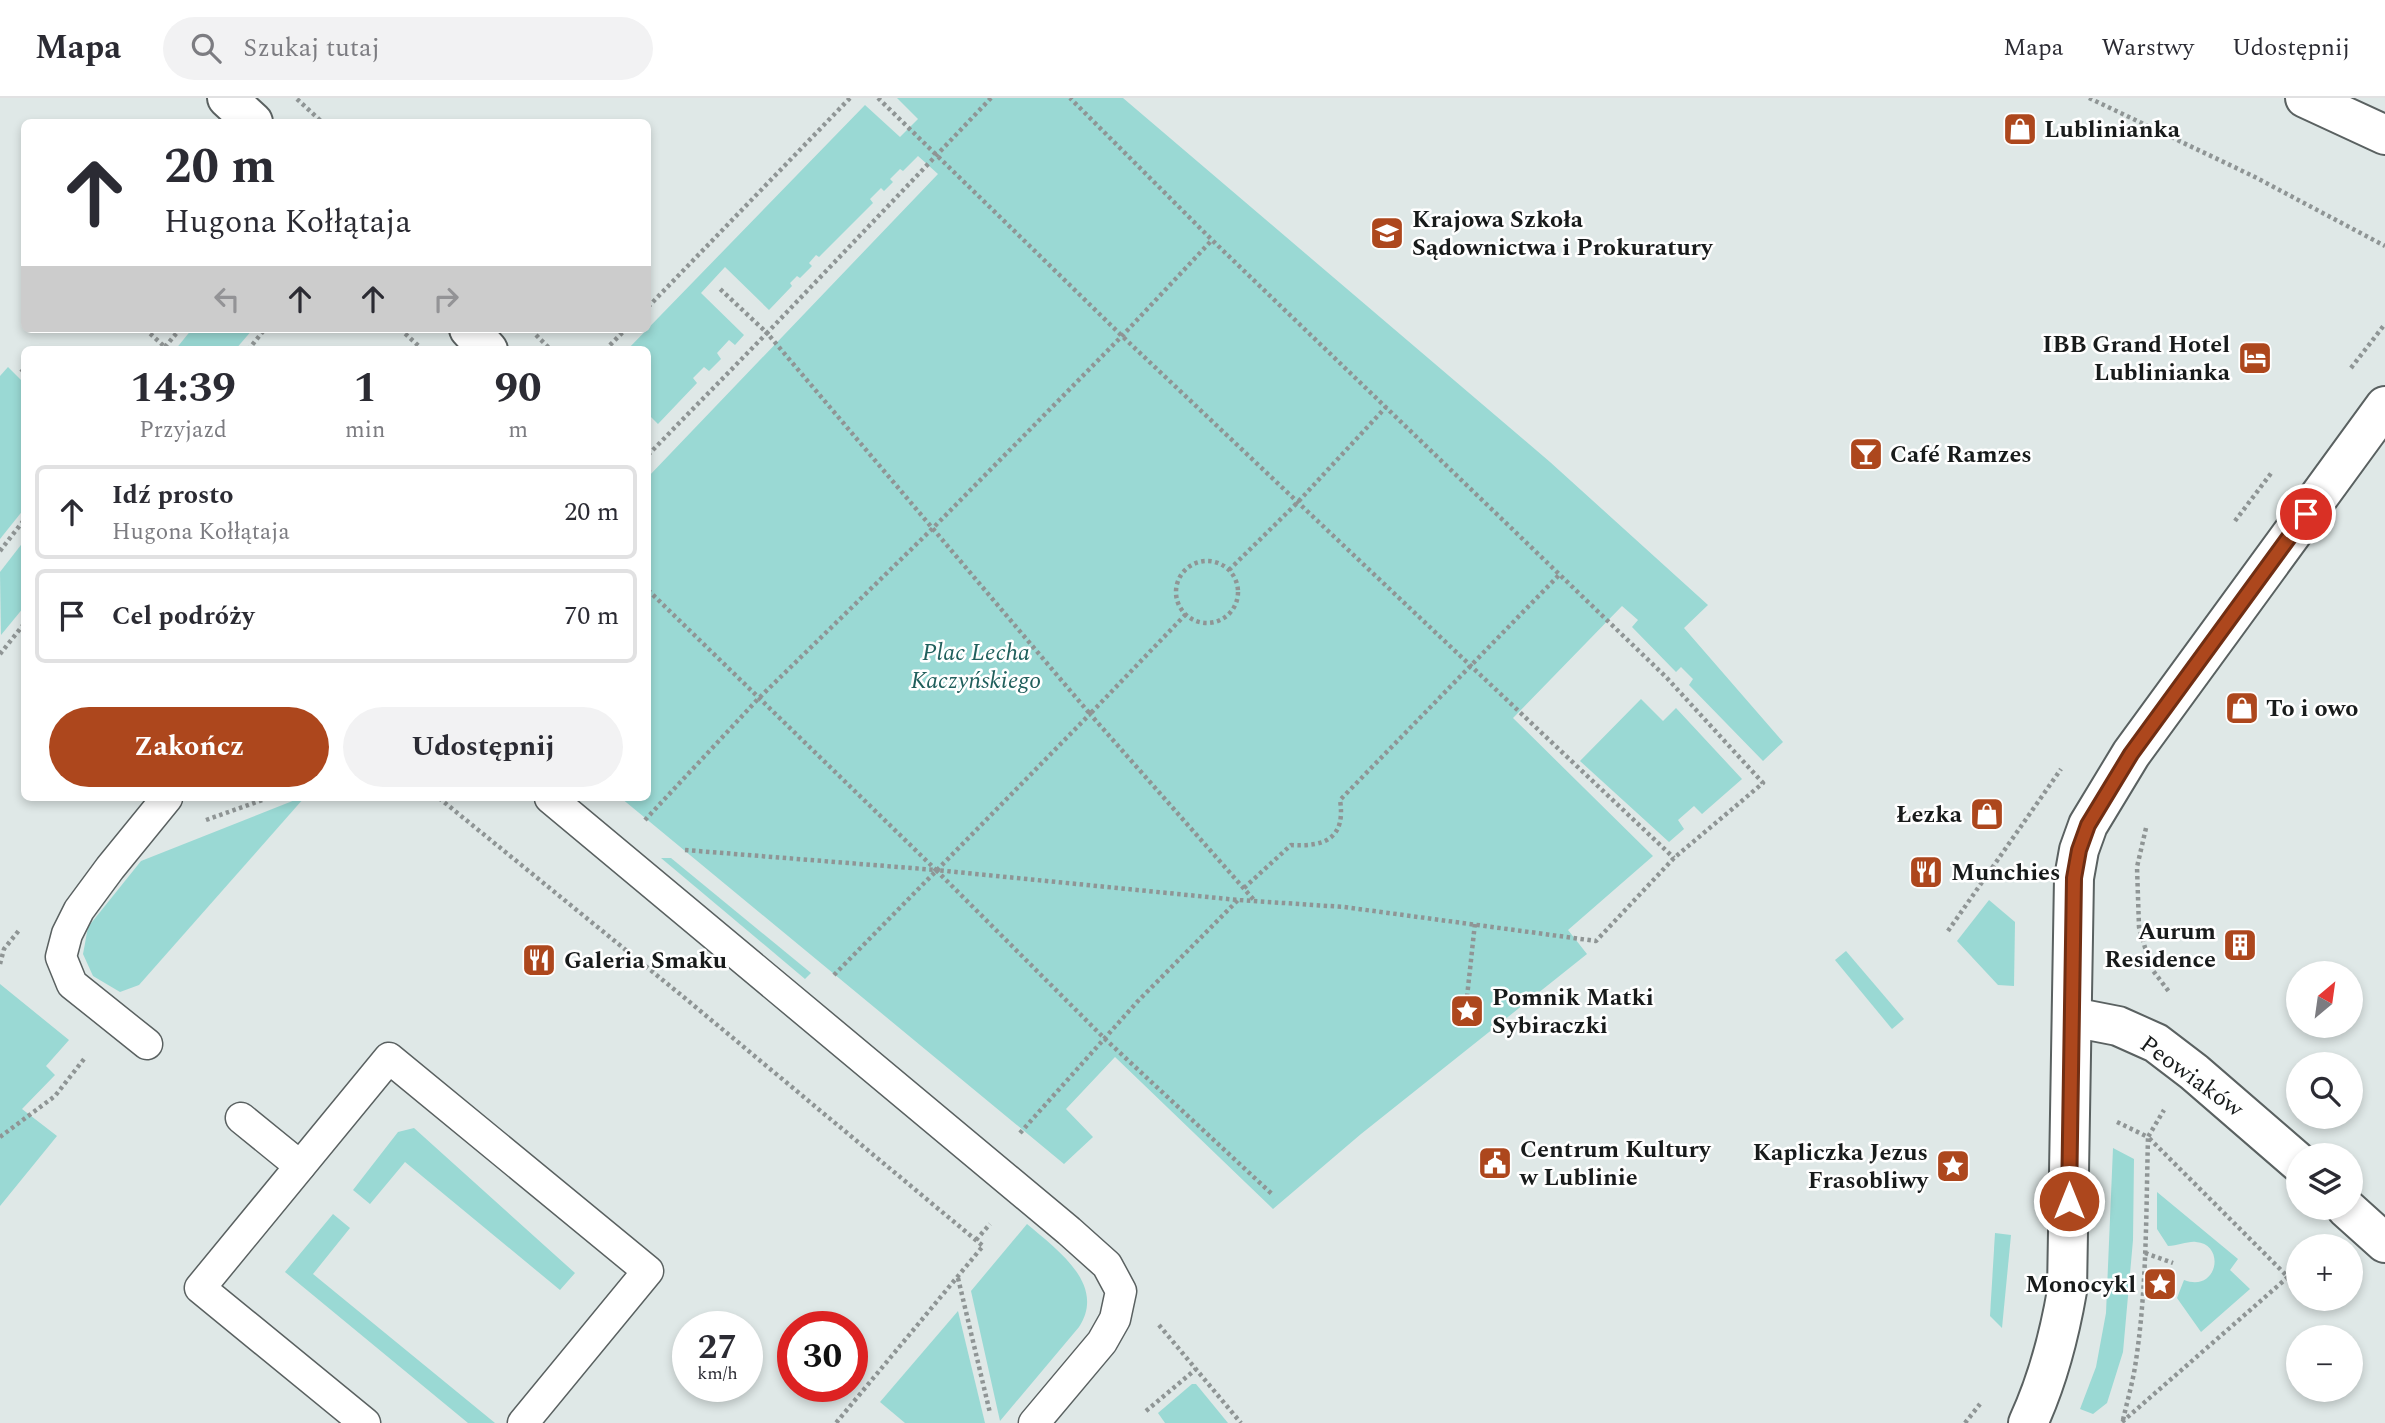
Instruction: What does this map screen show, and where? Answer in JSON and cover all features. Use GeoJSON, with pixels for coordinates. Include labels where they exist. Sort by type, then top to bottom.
{"type":"FeatureCollection","features":[{"type":"Feature","properties":{"kind":"street"},"geometry":{"type":"LineString","coordinates":[[227,98],[250,119]]}},
{"type":"Feature","properties":{"kind":"street"},"geometry":{"type":"LineString","coordinates":[[2305,98],[2385,135]]}},
{"type":"Feature","properties":{"kind":"street"},"geometry":{"type":"LineString","coordinates":[[473,333],[484,346]]}},
{"type":"Feature","properties":{"kind":"street"},"geometry":{"type":"LineString","coordinates":[[2028,1423],[2049,1373],[2067,1290],[2074,878],[2079,850],[2088,825],[2131,754],[2385,406]]}},
{"type":"Feature","properties":{"kind":"street","name":"Peowiaków"},"geometry":{"type":"LineString","coordinates":[[2073,1017],[2118,1026],[2156,1043],[2213,1088],[2286,1152]]}},
{"type":"Feature","properties":{"kind":"street"},"geometry":{"type":"LineString","coordinates":[[2359,1220],[2385,1243]]}},
{"type":"Feature","properties":{"kind":"lane"},"geometry":{"type":"LineString","coordinates":[[147,1044],[72,984],[61,957],[67,934],[79,910],[165,801]]}},
{"type":"Feature","properties":{"kind":"lane"},"geometry":{"type":"LineString","coordinates":[[554,801],[1107,1265],[1121,1291],[1115,1319],[1102,1342],[1034,1423]]}},
{"type":"Feature","properties":{"kind":"lane"},"geometry":{"type":"LineString","coordinates":[[365,1423],[200,1288],[389,1058],[648,1271],[523,1423]]}},
{"type":"Feature","properties":{"kind":"lane"},"geometry":{"type":"LineString","coordinates":[[241,1118],[300,1166]]}},
{"type":"Feature","properties":{"kind":"path"},"geometry":{"type":"LineString","coordinates":[[297,98],[319,119]]}},
{"type":"Feature","properties":{"kind":"path"},"geometry":{"type":"LineString","coordinates":[[651,304],[850,98]]}},
{"type":"Feature","properties":{"kind":"path"},"geometry":{"type":"LineString","coordinates":[[878,98],[1122,337],[1674,858]]}},
{"type":"Feature","properties":{"kind":"path"},"geometry":{"type":"LineString","coordinates":[[651,451],[991,98]]}},
{"type":"Feature","properties":{"kind":"path"},"geometry":{"type":"LineString","coordinates":[[677,850],[936,870],[1238,900],[1344,907],[1596,941],[1674,858],[1763,783],[1666,677],[1212,240],[1070,98]]}},
{"type":"Feature","properties":{"kind":"path"},"geometry":{"type":"LineString","coordinates":[[2089,98],[2253,176],[2385,246]]}},
{"type":"Feature","properties":{"kind":"path"},"geometry":{"type":"LineString","coordinates":[[638,828],[758,699],[933,528],[1122,337],[1212,240]]}},
{"type":"Feature","properties":{"kind":"path"},"geometry":{"type":"LineString","coordinates":[[718,287],[767,333],[1090,714],[1255,900]]}},
{"type":"Feature","properties":{"kind":"path"},"geometry":{"type":"LineString","coordinates":[[404,333],[419,346]]}},
{"type":"Feature","properties":{"kind":"path"},"geometry":{"type":"LineString","coordinates":[[534,333],[547,346]]}},
{"type":"Feature","properties":{"kind":"path"},"geometry":{"type":"LineString","coordinates":[[609,346],[622,333]]}},
{"type":"Feature","properties":{"kind":"path"},"geometry":{"type":"LineString","coordinates":[[1229,570],[1297,503],[1386,407]]}},
{"type":"Feature","properties":{"kind":"path"},"geometry":{"type":"LineString","coordinates":[[0,551],[21,524]]}},
{"type":"Feature","properties":{"kind":"path"},"geometry":{"type":"LineString","coordinates":[[1202,561],[1212,561],[1229,570],[1236,579],[1238,589],[1233,609],[1215,622],[1195,620],[1186,614],[1179,606],[1176,587],[1185,570],[1202,561]]}},
{"type":"Feature","properties":{"kind":"path"},"geometry":{"type":"LineString","coordinates":[[1244,888],[1291,845],[1312,846],[1331,839],[1340,823],[1340,800],[1559,575]]}},
{"type":"Feature","properties":{"kind":"path"},"geometry":{"type":"LineString","coordinates":[[651,593],[936,870],[1104,1038],[1273,1195]]}},
{"type":"Feature","properties":{"kind":"path"},"geometry":{"type":"LineString","coordinates":[[827,982],[1186,614]]}},
{"type":"Feature","properties":{"kind":"path"},"geometry":{"type":"LineString","coordinates":[[0,654],[21,628]]}},
{"type":"Feature","properties":{"kind":"path"},"geometry":{"type":"LineString","coordinates":[[1948,931],[2049,786]]}},
{"type":"Feature","properties":{"kind":"path"},"geometry":{"type":"LineString","coordinates":[[443,801],[983,1246],[836,1423]]}},
{"type":"Feature","properties":{"kind":"path"},"geometry":{"type":"LineString","coordinates":[[2149,817],[2137,867],[2139,927],[2151,968],[2175,1000]]}},
{"type":"Feature","properties":{"kind":"path"},"geometry":{"type":"LineString","coordinates":[[992,1166],[1138,1001],[1238,900]]}},
{"type":"Feature","properties":{"kind":"path"},"geometry":{"type":"LineString","coordinates":[[1467,997],[1475,923]]}},
{"type":"Feature","properties":{"kind":"path"},"geometry":{"type":"LineString","coordinates":[[0,1137],[55,1096],[84,1059]]}},
{"type":"Feature","properties":{"kind":"path"},"geometry":{"type":"LineString","coordinates":[[2121,1422],[2135,1368],[2145,1253],[2148,1137],[2166,1106]]}},
{"type":"Feature","properties":{"kind":"path"},"geometry":{"type":"LineString","coordinates":[[2113,1120],[2148,1137],[2286,1275]]}},
{"type":"Feature","properties":{"kind":"path"},"geometry":{"type":"LineString","coordinates":[[2145,1253],[2173,1263]]}},
{"type":"Feature","properties":{"kind":"path"},"geometry":{"type":"LineString","coordinates":[[957,1278],[993,1423]]}},
{"type":"Feature","properties":{"kind":"path"},"geometry":{"type":"LineString","coordinates":[[2121,1422],[2286,1279]]}},
{"type":"Feature","properties":{"kind":"path"},"geometry":{"type":"LineString","coordinates":[[1146,1411],[1196,1369]]}},
{"type":"Feature","properties":{"kind":"path"},"geometry":{"type":"LineString","coordinates":[[1965,1423],[1982,1401]]}},
{"type":"Feature","properties":{"kind":"green space","name":"Plac Lecha Kaczyńskiego"},"geometry":{"type":"Polygon","coordinates":[[[897,98],[1123,98],[1550,462],[1708,605],[1684,628],[1783,742],[1763,761],[1689,685],[1693,679],[1681,667],[1676,672],[1632,627],[1638,620],[1622,606],[1513,718],[1653,856],[1568,930],[1587,954],[1361,1134],[1273,1209],[1115,1057],[1066,1109],[1093,1137],[1064,1164],[625,801],[651,801],[651,474],[938,174],[918,156],[903,171],[900,169],[890,179],[893,182],[884,191],[881,188],[870,199],[873,203],[819,257],[816,255],[809,263],[812,266],[800,278],[797,276],[790,283],[792,286],[769,310],[725,267],[701,293],[744,335],[735,345],[729,340],[717,353],[721,359],[709,371],[704,367],[693,378],[697,383],[658,424],[651,417],[651,346],[631,346],[644,333],[651,333],[651,325],[865,105],[900,137],[918,119],[897,98]]]}},
{"type":"Feature","properties":{"kind":"green space"},"geometry":{"type":"Polygon","coordinates":[[[189,333],[250,333],[238,346],[178,346],[189,333]]]}},
{"type":"Feature","properties":{"kind":"green space"},"geometry":{"type":"Polygon","coordinates":[[[8,367],[21,380],[21,513],[0,539],[0,376],[8,367]]]}},
{"type":"Feature","properties":{"kind":"green space"},"geometry":{"type":"Polygon","coordinates":[[[21,545],[21,611],[1,635],[0,572],[21,545]]]}},
{"type":"Feature","properties":{"kind":"green space"},"geometry":{"type":"Polygon","coordinates":[[[1641,699],[1663,721],[1676,708],[1742,779],[1702,814],[1694,806],[1678,820],[1684,829],[1669,842],[1580,761],[1641,699]]]}},
{"type":"Feature","properties":{"kind":"green space"},"geometry":{"type":"Polygon","coordinates":[[[292,801],[301,801],[139,985],[120,992],[93,976],[83,954],[88,927],[141,861],[292,801]]]}},
{"type":"Feature","properties":{"kind":"green space"},"geometry":{"type":"Polygon","coordinates":[[[661,858],[671,858],[811,973],[805,979],[661,858]]]}},
{"type":"Feature","properties":{"kind":"green space"},"geometry":{"type":"Polygon","coordinates":[[[1989,900],[2015,922],[2014,986],[1998,985],[1957,941],[1989,900]]]}},
{"type":"Feature","properties":{"kind":"green space"},"geometry":{"type":"Polygon","coordinates":[[[1846,951],[1904,1019],[1892,1029],[1835,960],[1846,951]]]}},
{"type":"Feature","properties":{"kind":"green space"},"geometry":{"type":"Polygon","coordinates":[[[0,984],[69,1040],[46,1066],[55,1075],[22,1109],[57,1136],[0,1206],[0,984]]]}},
{"type":"Feature","properties":{"kind":"green space"},"geometry":{"type":"Polygon","coordinates":[[[414,1128],[575,1273],[560,1290],[405,1162],[370,1204],[353,1190],[398,1132],[414,1128]]]}},
{"type":"Feature","properties":{"kind":"green space"},"geometry":{"type":"Polygon","coordinates":[[[2113,1148],[2134,1159],[2133,1240],[2123,1352],[2107,1403],[2093,1414],[2080,1409],[2096,1367],[2106,1313],[2113,1148]]]}},
{"type":"Feature","properties":{"kind":"green space"},"geometry":{"type":"Polygon","coordinates":[[[2157,1192],[2238,1259],[2230,1270],[2250,1289],[2201,1332],[2177,1298],[2184,1280],[2196,1282],[2211,1274],[2214,1267],[2212,1251],[2196,1242],[2168,1246],[2157,1229],[2157,1192]]]}},
{"type":"Feature","properties":{"kind":"green space"},"geometry":{"type":"Polygon","coordinates":[[[333,1214],[350,1228],[313,1274],[495,1423],[468,1423],[285,1272],[333,1214]]]}},
{"type":"Feature","properties":{"kind":"green space"},"geometry":{"type":"Polygon","coordinates":[[[1027,1224],[1064,1256],[1074,1269],[1087,1296],[1086,1311],[1079,1327],[1000,1421],[971,1291],[1027,1224]]]}},
{"type":"Feature","properties":{"kind":"green space"},"geometry":{"type":"Polygon","coordinates":[[[1995,1233],[2011,1235],[2002,1328],[1990,1316],[1995,1233]]]}},
{"type":"Feature","properties":{"kind":"green space"},"geometry":{"type":"Polygon","coordinates":[[[958,1311],[985,1423],[905,1423],[880,1402],[958,1311]]]}},
{"type":"Feature","properties":{"kind":"green space"},"geometry":{"type":"Polygon","coordinates":[[[1192,1384],[1196,1384],[1228,1423],[1165,1423],[1158,1413],[1192,1384]]]}},
{"type":"Feature","properties":{"kind":"place","name":"Lublinianka"},"geometry":{"type":"Point","coordinates":[2020,129]}},
{"type":"Feature","properties":{"kind":"place","name":"Krajowa Szkoła Sądownictwa i Prokuratury"},"geometry":{"type":"Point","coordinates":[1387,233]}},
{"type":"Feature","properties":{"kind":"place","name":"IBB Grand Hotel Lublinianka"},"geometry":{"type":"Point","coordinates":[2255,358]}},
{"type":"Feature","properties":{"kind":"place","name":"Café Ramzes"},"geometry":{"type":"Point","coordinates":[1866,454]}},
{"type":"Feature","properties":{"kind":"place","name":"To i owo"},"geometry":{"type":"Point","coordinates":[2242,708]}},
{"type":"Feature","properties":{"kind":"place","name":"Łezka"},"geometry":{"type":"Point","coordinates":[1987,814]}},
{"type":"Feature","properties":{"kind":"place","name":"Munchies"},"geometry":{"type":"Point","coordinates":[1926,872]}},
{"type":"Feature","properties":{"kind":"place","name":"Aurum Residence"},"geometry":{"type":"Point","coordinates":[2240,945]}},
{"type":"Feature","properties":{"kind":"place","name":"Galeria Smaku"},"geometry":{"type":"Point","coordinates":[539,960]}},
{"type":"Feature","properties":{"kind":"place","name":"Pomnik Matki Sybiraczki"},"geometry":{"type":"Point","coordinates":[1467,1011]}},
{"type":"Feature","properties":{"kind":"place","name":"Centrum Kultury w Lublinie"},"geometry":{"type":"Point","coordinates":[1495,1163]}},
{"type":"Feature","properties":{"kind":"place","name":"Kapliczka Jezus Frasobliwy"},"geometry":{"type":"Point","coordinates":[1953,1166]}},
{"type":"Feature","properties":{"kind":"place","name":"Monocykl"},"geometry":{"type":"Point","coordinates":[2160,1284]}},
{"type":"Feature","properties":{"kind":"route"},"geometry":{"type":"LineString","coordinates":[[2069,1201],[2073,908],[2079,850],[2088,825],[2131,754],[2306,514]]}}]}
